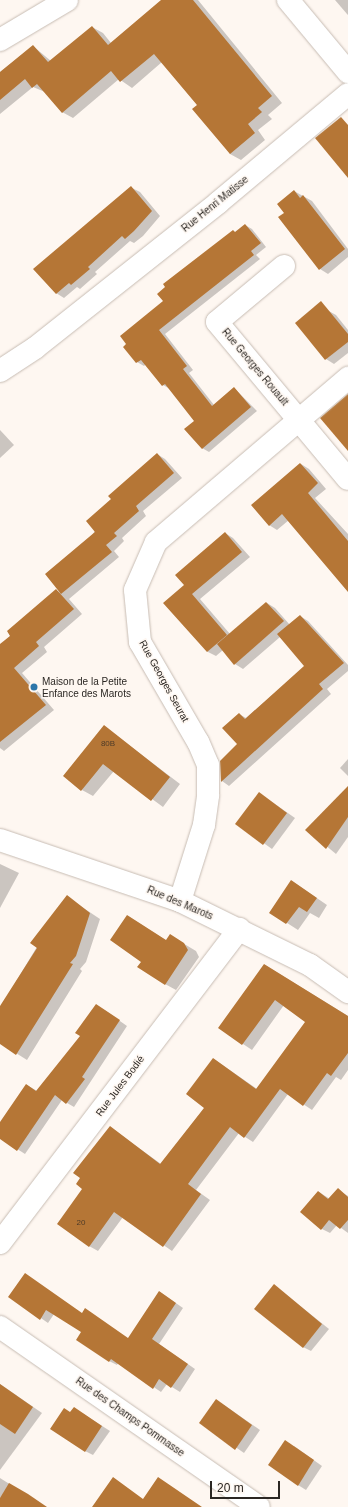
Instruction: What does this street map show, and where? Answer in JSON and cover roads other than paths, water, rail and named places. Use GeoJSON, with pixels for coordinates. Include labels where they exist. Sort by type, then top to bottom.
{"type":"FeatureCollection","features":[{"type":"Feature","properties":{"kind":"street"},"geometry":{"type":"LineString","coordinates":[[0,40],[68,0]]}},
{"type":"Feature","properties":{"kind":"street"},"geometry":{"type":"LineString","coordinates":[[288,0],[348,72]]}},
{"type":"Feature","properties":{"kind":"street","name":"Rue Henri Matisse"},"geometry":{"type":"LineString","coordinates":[[0,371],[35,348],[219,202],[348,94]]}},
{"type":"Feature","properties":{"kind":"street","name":"Rue Georges Rouault"},"geometry":{"type":"LineString","coordinates":[[284,266],[217,322],[348,479]]}},
{"type":"Feature","properties":{"kind":"street","name":"Rue Georges Seurat"},"geometry":{"type":"LineString","coordinates":[[180,900],[204,825],[208,795],[208,765],[198,742],[140,642],[134,590],[156,542],[298,419],[348,378]]}},
{"type":"Feature","properties":{"kind":"street","name":"Rue des Marots"},"geometry":{"type":"LineString","coordinates":[[0,840],[180,900],[310,965],[347,988]]}},
{"type":"Feature","properties":{"kind":"street","name":"Rue Jules Bodié"},"geometry":{"type":"LineString","coordinates":[[0,1243],[240,929]]}},
{"type":"Feature","properties":{"kind":"street","name":"Rue des Champs Pommasse"},"geometry":{"type":"LineString","coordinates":[[0,1327],[259,1507]]}},
{"type":"Feature","properties":{"kind":"place","name":"Maison de la Petite Enfance des Marots"},"geometry":{"type":"Point","coordinates":[34,687]}}]}
